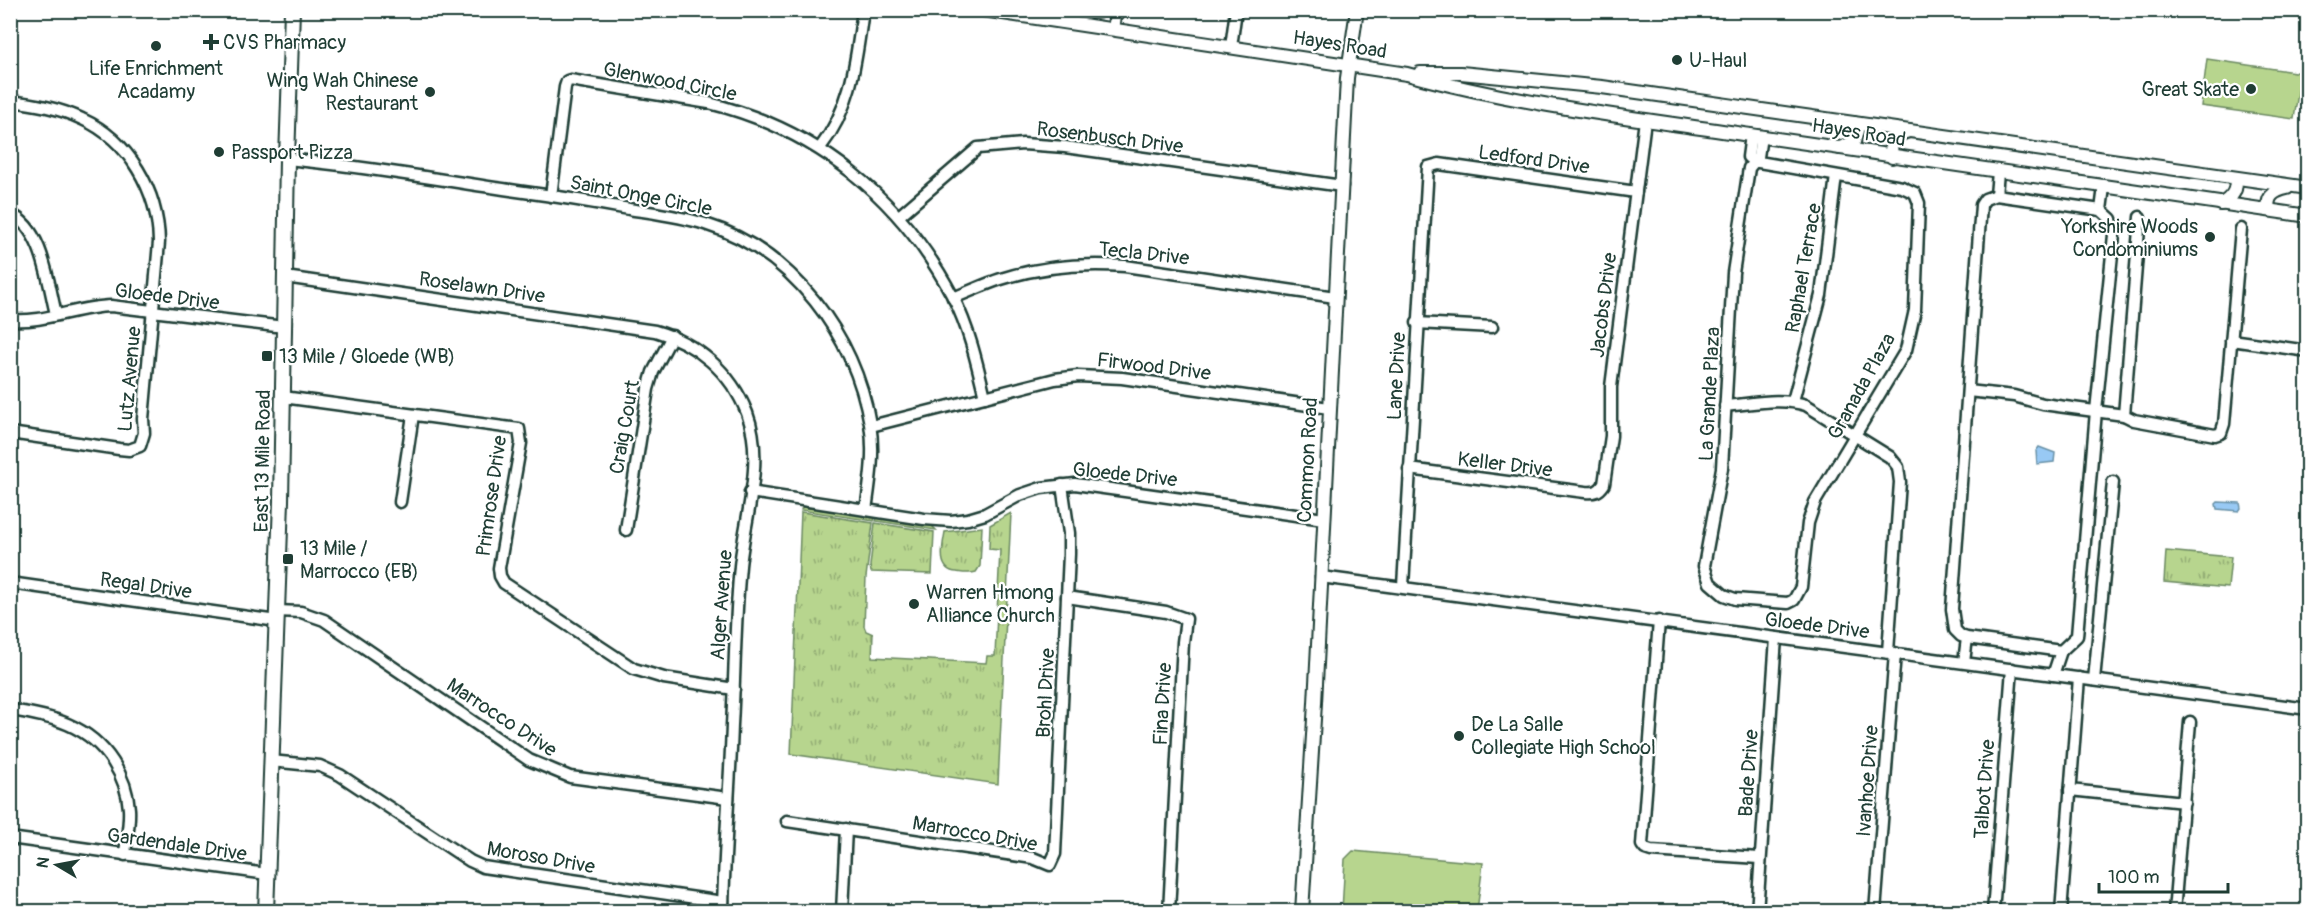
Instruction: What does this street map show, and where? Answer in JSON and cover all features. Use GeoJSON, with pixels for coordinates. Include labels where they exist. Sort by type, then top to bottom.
{"type":"FeatureCollection","features":[{"type":"Feature","properties":{"kind":"main road","name":"East 13 Mile Road"},"geometry":{"type":"LineString","coordinates":[[266,912],[277,616],[292,10]]}},
{"type":"Feature","properties":{"kind":"street"},"geometry":{"type":"LineString","coordinates":[[820,148],[832,133],[849,94],[863,10]]}},
{"type":"Feature","properties":{"kind":"street","name":"Hayes Road"},"geometry":{"type":"LineString","coordinates":[[983,10],[1407,74],[1528,101],[1645,120],[2307,216]]}},
{"type":"Feature","properties":{"kind":"street"},"geometry":{"type":"LineString","coordinates":[[1113,29],[1116,10]]}},
{"type":"Feature","properties":{"kind":"street"},"geometry":{"type":"LineString","coordinates":[[1231,47],[1236,10]]}},
{"type":"Feature","properties":{"kind":"street","name":"Common Road"},"geometry":{"type":"LineString","coordinates":[[1302,912],[1348,65],[1357,10]]}},
{"type":"Feature","properties":{"kind":"street","name":"Hayes Road"},"geometry":{"type":"LineString","coordinates":[[1407,74],[1461,73],[1649,93],[2304,188]]}},
{"type":"Feature","properties":{"kind":"street"},"geometry":{"type":"LineString","coordinates":[[1528,101],[1530,80]]}},
{"type":"Feature","properties":{"kind":"street","name":"Glenwood Circle"},"geometry":{"type":"LineString","coordinates":[[551,196],[567,81],[683,97],[732,109],[766,121],[820,148],[866,185],[899,216],[953,298],[967,331],[985,398]]}},
{"type":"Feature","properties":{"kind":"street"},"geometry":{"type":"LineString","coordinates":[[10,101],[57,109],[85,120],[107,133],[139,171],[148,187],[159,228],[152,310]]}},
{"type":"Feature","properties":{"kind":"street","name":"Jacobs Drive"},"geometry":{"type":"LineString","coordinates":[[1597,492],[1604,484],[1608,454],[1611,387],[1645,120]]}},
{"type":"Feature","properties":{"kind":"street"},"geometry":{"type":"LineString","coordinates":[[1839,149],[1854,142],[1857,131],[1854,123]]}},
{"type":"Feature","properties":{"kind":"street"},"geometry":{"type":"LineString","coordinates":[[1892,156],[1892,140],[1899,134],[1910,131]]}},
{"type":"Feature","properties":{"kind":"street","name":"La Grande Plaza"},"geometry":{"type":"LineString","coordinates":[[1750,600],[1724,595],[1715,590],[1704,566],[1720,490],[1734,264],[1749,168],[1753,161],[1748,157],[1756,136]]}},
{"type":"Feature","properties":{"kind":"street","name":"Rosenbusch Drive"},"geometry":{"type":"LineString","coordinates":[[899,216],[961,164],[970,153],[986,146],[1023,144],[1065,147],[1342,186]]}},
{"type":"Feature","properties":{"kind":"street","name":"Saint Onge Circle"},"geometry":{"type":"LineString","coordinates":[[287,159],[551,196],[705,224],[739,238],[767,255],[795,279],[822,310],[839,335],[856,372],[871,426],[871,462],[866,510]]}},
{"type":"Feature","properties":{"kind":"street","name":"Granada Plaza"},"geometry":{"type":"LineString","coordinates":[[1750,600],[1788,603],[1799,594],[1805,538],[1812,510],[1906,350],[1915,309],[1919,203],[1918,196],[1910,189],[1753,161]]}},
{"type":"Feature","properties":{"kind":"street","name":"Ledford Drive"},"geometry":{"type":"LineString","coordinates":[[1428,167],[1439,164],[1636,192]]}},
{"type":"Feature","properties":{"kind":"street","name":"Lane Drive"},"geometry":{"type":"LineString","coordinates":[[1403,586],[1428,167]]}},
{"type":"Feature","properties":{"kind":"street"},"geometry":{"type":"LineString","coordinates":[[1996,195],[1998,172]]}},
{"type":"Feature","properties":{"kind":"street","name":"Raphael Terrace"},"geometry":{"type":"LineString","coordinates":[[1793,401],[1821,295],[1836,176]]}},
{"type":"Feature","properties":{"kind":"street"},"geometry":{"type":"LineString","coordinates":[[2221,204],[2228,200],[2234,192],[2235,178]]}},
{"type":"Feature","properties":{"kind":"street"},"geometry":{"type":"LineString","coordinates":[[2101,210],[2104,187]]}},
{"type":"Feature","properties":{"kind":"street"},"geometry":{"type":"LineString","coordinates":[[2269,210],[2268,202],[2274,192],[2304,188]]}},
{"type":"Feature","properties":{"kind":"street"},"geometry":{"type":"LineString","coordinates":[[2053,675],[2061,651],[2071,643],[2078,630],[2096,411],[2114,235],[2111,219],[2101,210],[1996,195],[1985,199],[1979,215],[1952,609],[1955,630],[1961,636],[2061,651]]}},
{"type":"Feature","properties":{"kind":"street"},"geometry":{"type":"LineString","coordinates":[[10,214],[31,230],[37,243],[56,314]]}},
{"type":"Feature","properties":{"kind":"street"},"geometry":{"type":"LineString","coordinates":[[2124,415],[2140,217]]}},
{"type":"Feature","properties":{"kind":"street"},"geometry":{"type":"LineString","coordinates":[[1968,391],[2014,396],[2043,404],[2124,415],[2143,422],[2219,435],[2223,430],[2241,229]]}},
{"type":"Feature","properties":{"kind":"street","name":"Tecla Drive"},"geometry":{"type":"LineString","coordinates":[[953,298],[1001,279],[1031,271],[1096,265],[1125,266],[1335,297]]}},
{"type":"Feature","properties":{"kind":"street","name":"Roselawn Drive"},"geometry":{"type":"LineString","coordinates":[[285,277],[655,331],[672,336]]}},
{"type":"Feature","properties":{"kind":"street","name":"Gloede Drive"},"geometry":{"type":"LineString","coordinates":[[10,320],[36,321],[56,314],[97,307],[152,310],[261,326],[284,327]]}},
{"type":"Feature","properties":{"kind":"street","name":"Lutz Avenue"},"geometry":{"type":"LineString","coordinates":[[10,433],[118,449],[136,449],[140,446],[144,433],[143,419],[152,310]]}},
{"type":"Feature","properties":{"kind":"street"},"geometry":{"type":"LineString","coordinates":[[1417,323],[1492,327]]}},
{"type":"Feature","properties":{"kind":"street","name":"Alger Avenue"},"geometry":{"type":"LineString","coordinates":[[672,336],[706,356],[719,368],[747,413],[754,445],[740,566],[723,907]]}},
{"type":"Feature","properties":{"kind":"street","name":"Craig Court"},"geometry":{"type":"LineString","coordinates":[[626,530],[648,389],[653,372],[672,336]]}},
{"type":"Feature","properties":{"kind":"street"},"geometry":{"type":"LineString","coordinates":[[2231,340],[2307,351]]}},
{"type":"Feature","properties":{"kind":"street","name":"Firwood Drive"},"geometry":{"type":"LineString","coordinates":[[871,426],[1055,379],[1096,375],[1329,408]]}},
{"type":"Feature","properties":{"kind":"street","name":"Primrose Drive"},"geometry":{"type":"LineString","coordinates":[[283,397],[519,429],[521,443],[499,568],[504,583],[634,669],[664,678],[734,689]]}},
{"type":"Feature","properties":{"kind":"street"},"geometry":{"type":"LineString","coordinates":[[1725,406],[1793,401],[1816,410],[1856,435]]}},
{"type":"Feature","properties":{"kind":"street"},"geometry":{"type":"LineString","coordinates":[[400,502],[413,415]]}},
{"type":"Feature","properties":{"kind":"street","name":"Ivanhoe Drive"},"geometry":{"type":"LineString","coordinates":[[1856,435],[1890,457],[1898,467],[1900,482],[1892,652],[1875,912]]}},
{"type":"Feature","properties":{"kind":"street","name":"Keller Drive"},"geometry":{"type":"LineString","coordinates":[[1409,469],[1597,492]]}},
{"type":"Feature","properties":{"kind":"street"},"geometry":{"type":"LineString","coordinates":[[2094,681],[2113,482]]}},
{"type":"Feature","properties":{"kind":"street","name":"Gloede Drive"},"geometry":{"type":"LineString","coordinates":[[750,492],[924,519],[959,520],[985,514],[1020,495],[1041,488],[1062,485],[1088,486],[1324,519]]}},
{"type":"Feature","properties":{"kind":"street","name":"Brohl Drive"},"geometry":{"type":"LineString","coordinates":[[1050,865],[1055,854],[1067,597],[1069,533],[1062,485]]}},
{"type":"Feature","properties":{"kind":"street","name":"Gloede Drive"},"geometry":{"type":"LineString","coordinates":[[1321,577],[1403,586],[2307,710]]}},
{"type":"Feature","properties":{"kind":"street","name":"Regal Drive"},"geometry":{"type":"LineString","coordinates":[[10,583],[277,616]]}},
{"type":"Feature","properties":{"kind":"street","name":"Fina Drive"},"geometry":{"type":"LineString","coordinates":[[1067,597],[1166,612],[1186,619],[1168,912]]}},
{"type":"Feature","properties":{"kind":"street","name":"Marrocco Drive"},"geometry":{"type":"LineString","coordinates":[[277,616],[301,612],[324,620],[529,760],[552,771],[570,777],[728,798]]}},
{"type":"Feature","properties":{"kind":"street"},"geometry":{"type":"LineString","coordinates":[[1659,621],[1642,845],[1651,851],[1759,858]]}},
{"type":"Feature","properties":{"kind":"street","name":"Bade Drive"},"geometry":{"type":"LineString","coordinates":[[1757,912],[1776,638]]}},
{"type":"Feature","properties":{"kind":"street"},"geometry":{"type":"LineString","coordinates":[[1964,662],[1967,638]]}},
{"type":"Feature","properties":{"kind":"street","name":"Talbot Drive"},"geometry":{"type":"LineString","coordinates":[[1993,912],[2012,669]]}},
{"type":"Feature","properties":{"kind":"street"},"geometry":{"type":"LineString","coordinates":[[2061,912],[2079,678]]}},
{"type":"Feature","properties":{"kind":"street"},"geometry":{"type":"LineString","coordinates":[[10,710],[45,716],[74,726],[98,742],[106,752],[120,773],[127,797],[129,811],[125,855]]}},
{"type":"Feature","properties":{"kind":"street"},"geometry":{"type":"LineString","coordinates":[[2174,912],[2190,722]]}},
{"type":"Feature","properties":{"kind":"street","name":"Moroso Drive"},"geometry":{"type":"LineString","coordinates":[[271,761],[320,766],[340,775],[483,867],[506,873],[723,907]]}},
{"type":"Feature","properties":{"kind":"street"},"geometry":{"type":"LineString","coordinates":[[2070,790],[2184,802]]}},
{"type":"Feature","properties":{"kind":"street","name":"Marrocco Drive"},"geometry":{"type":"LineString","coordinates":[[787,821],[1033,858],[1050,865]]}},
{"type":"Feature","properties":{"kind":"street"},"geometry":{"type":"LineString","coordinates":[[842,912],[846,829]]}},
{"type":"Feature","properties":{"kind":"street","name":"Gardendale Drive"},"geometry":{"type":"LineString","coordinates":[[10,838],[267,874]]}},
{"type":"Feature","properties":{"kind":"green space","name":"Great Skate"},"geometry":{"type":"Polygon","coordinates":[[[2207,59],[2301,73],[2294,119],[2201,106],[2207,59]]]}},
{"type":"Feature","properties":{"kind":"green space"},"geometry":{"type":"Polygon","coordinates":[[[802,507],[875,517],[874,521],[801,510],[802,507]]]}},
{"type":"Feature","properties":{"kind":"green space"},"geometry":{"type":"Polygon","coordinates":[[[801,512],[873,523],[866,577],[864,626],[866,631],[873,634],[872,657],[986,663],[987,656],[995,656],[1000,550],[989,549],[990,525],[1011,513],[998,784],[791,754],[801,512]]]}},
{"type":"Feature","properties":{"kind":"green space"},"geometry":{"type":"Polygon","coordinates":[[[877,517],[931,525],[936,530],[876,521],[877,517]]]}},
{"type":"Feature","properties":{"kind":"green space"},"geometry":{"type":"Polygon","coordinates":[[[875,523],[934,532],[932,574],[871,572],[875,523]]]}},
{"type":"Feature","properties":{"kind":"green space"},"geometry":{"type":"Polygon","coordinates":[[[982,527],[980,566],[976,572],[957,572],[946,568],[942,558],[945,532],[982,527]]]}},
{"type":"Feature","properties":{"kind":"green space"},"geometry":{"type":"Polygon","coordinates":[[[2166,551],[2231,557],[2228,588],[2164,582],[2166,551]]]}},
{"type":"Feature","properties":{"kind":"green space"},"geometry":{"type":"Polygon","coordinates":[[[1353,851],[1483,863],[1477,911],[1342,911],[1345,859],[1353,851]]]}},
{"type":"Feature","properties":{"kind":"water"},"geometry":{"type":"Polygon","coordinates":[[[2039,447],[2055,453],[2054,462],[2037,464],[2036,451],[2039,447]]]}},
{"type":"Feature","properties":{"kind":"water"},"geometry":{"type":"Polygon","coordinates":[[[2218,502],[2240,503],[2241,508],[2239,511],[2217,509],[2218,502]]]}},
{"type":"Feature","properties":{"kind":"place","name":"CVS Pharmacy"},"geometry":{"type":"Point","coordinates":[211,42]}},
{"type":"Feature","properties":{"kind":"place","name":"Life Enrichment Acadamy"},"geometry":{"type":"Point","coordinates":[156,46]}},
{"type":"Feature","properties":{"kind":"place","name":"U-Haul"},"geometry":{"type":"Point","coordinates":[1677,60]}},
{"type":"Feature","properties":{"kind":"place","name":"Great Skate"},"geometry":{"type":"Point","coordinates":[2251,89]}},
{"type":"Feature","properties":{"kind":"place","name":"Wing Wah Chinese Restaurant"},"geometry":{"type":"Point","coordinates":[430,92]}},
{"type":"Feature","properties":{"kind":"place","name":"Passport Pizza"},"geometry":{"type":"Point","coordinates":[219,152]}},
{"type":"Feature","properties":{"kind":"place","name":"Yorkshire Woods Condominiums"},"geometry":{"type":"Point","coordinates":[2210,237]}},
{"type":"Feature","properties":{"kind":"place","name":"13 Mile / Gloede (WB)"},"geometry":{"type":"Point","coordinates":[267,356]}},
{"type":"Feature","properties":{"kind":"place","name":"13 Mile / Marrocco (EB)"},"geometry":{"type":"Point","coordinates":[288,559]}},
{"type":"Feature","properties":{"kind":"place","name":"Warren Hmong Alliance Church"},"geometry":{"type":"Point","coordinates":[914,604]}},
{"type":"Feature","properties":{"kind":"place","name":"De La Salle Collegiate High School"},"geometry":{"type":"Point","coordinates":[1459,736]}}]}
